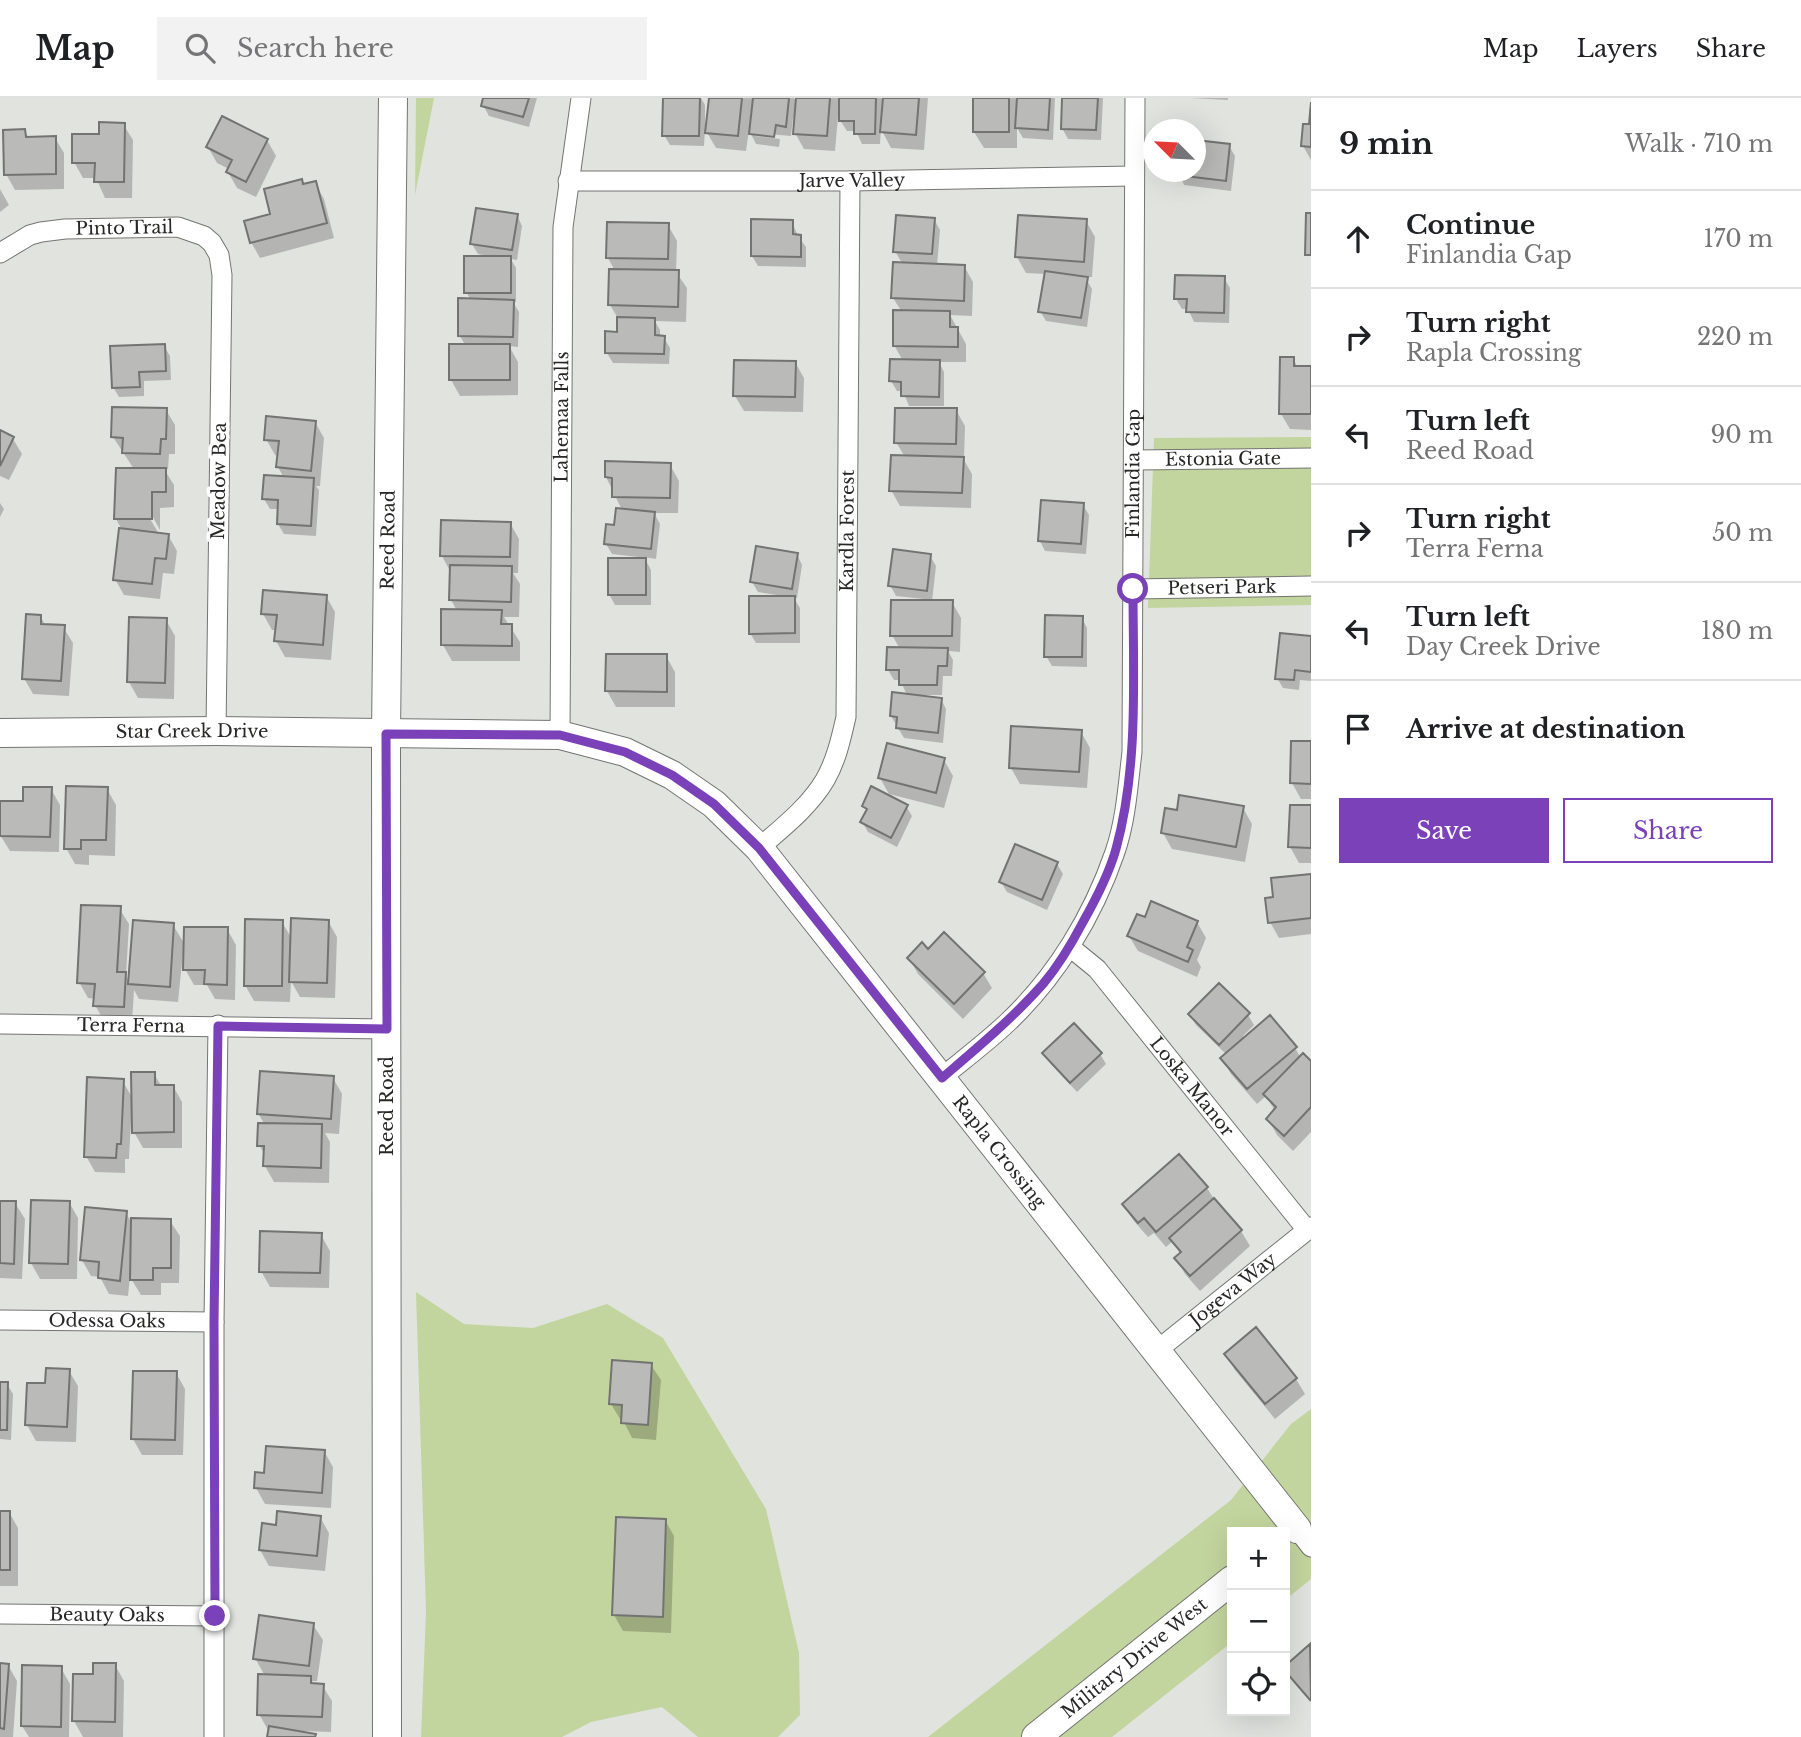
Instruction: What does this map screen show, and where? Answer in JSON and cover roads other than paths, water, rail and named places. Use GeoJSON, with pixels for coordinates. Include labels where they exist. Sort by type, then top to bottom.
{"type":"FeatureCollection","features":[{"type":"Feature","properties":{"kind":"street","name":"Reed Road"},"geometry":{"type":"LineString","coordinates":[[387,1737],[386,734],[393,98]]}},
{"type":"Feature","properties":{"kind":"street","name":"Lahemaa Falls"},"geometry":{"type":"LineString","coordinates":[[560,735],[563,227],[581,98]]}},
{"type":"Feature","properties":{"kind":"street","name":"Finlandia Gap"},"geometry":{"type":"LineString","coordinates":[[942,1078],[1008,1023],[1045,982],[1070,947],[1097,896],[1116,850],[1126,802],[1132,752],[1135,98]]}},
{"type":"Feature","properties":{"kind":"street","name":"Jarve Valley"},"geometry":{"type":"LineString","coordinates":[[568,181],[850,181],[1134,176]]}},
{"type":"Feature","properties":{"kind":"street","name":"Kardla Forest"},"geometry":{"type":"LineString","coordinates":[[759,848],[793,818],[824,782],[839,748],[846,718],[850,181]]}},
{"type":"Feature","properties":{"kind":"street","name":"Pinto Trail"},"geometry":{"type":"LineString","coordinates":[[0,253],[22,239],[41,232],[65,229],[178,227],[204,236]]}},
{"type":"Feature","properties":{"kind":"street","name":"Meadow Bea"},"geometry":{"type":"LineString","coordinates":[[204,236],[219,255],[222,275],[216,732]]}},
{"type":"Feature","properties":{"kind":"street","name":"Estonia Gate"},"geometry":{"type":"LineString","coordinates":[[1135,460],[1311,458]]}},
{"type":"Feature","properties":{"kind":"street","name":"Petseri Park"},"geometry":{"type":"LineString","coordinates":[[1133,589],[1311,586]]}},
{"type":"Feature","properties":{"kind":"street","name":"Star Creek Drive"},"geometry":{"type":"LineString","coordinates":[[0,733],[386,734]]}},
{"type":"Feature","properties":{"kind":"street","name":"Rapla Crossing"},"geometry":{"type":"LineString","coordinates":[[386,734],[560,735],[625,752],[672,775],[714,804],[759,848],[1155,1352],[1301,1533]]}},
{"type":"Feature","properties":{"kind":"street","name":"Loska Manor"},"geometry":{"type":"LineString","coordinates":[[1070,947],[1097,969],[1309,1228]]}},
{"type":"Feature","properties":{"kind":"street","name":"Terra Ferna"},"geometry":{"type":"LineString","coordinates":[[0,1024],[387,1029]]}},
{"type":"Feature","properties":{"kind":"street"},"geometry":{"type":"LineString","coordinates":[[214,1737],[214,1322],[218,1026]]}},
{"type":"Feature","properties":{"kind":"street","name":"Jogeva Way"},"geometry":{"type":"LineString","coordinates":[[1155,1352],[1309,1228]]}},
{"type":"Feature","properties":{"kind":"street","name":"Odessa Oaks"},"geometry":{"type":"LineString","coordinates":[[0,1320],[214,1322]]}},
{"type":"Feature","properties":{"kind":"street","name":"Military Drive West"},"geometry":{"type":"LineString","coordinates":[[1036,1737],[1227,1584]]}},
{"type":"Feature","properties":{"kind":"street","name":"Beauty Oaks"},"geometry":{"type":"LineString","coordinates":[[0,1614],[215,1616]]}}]}
